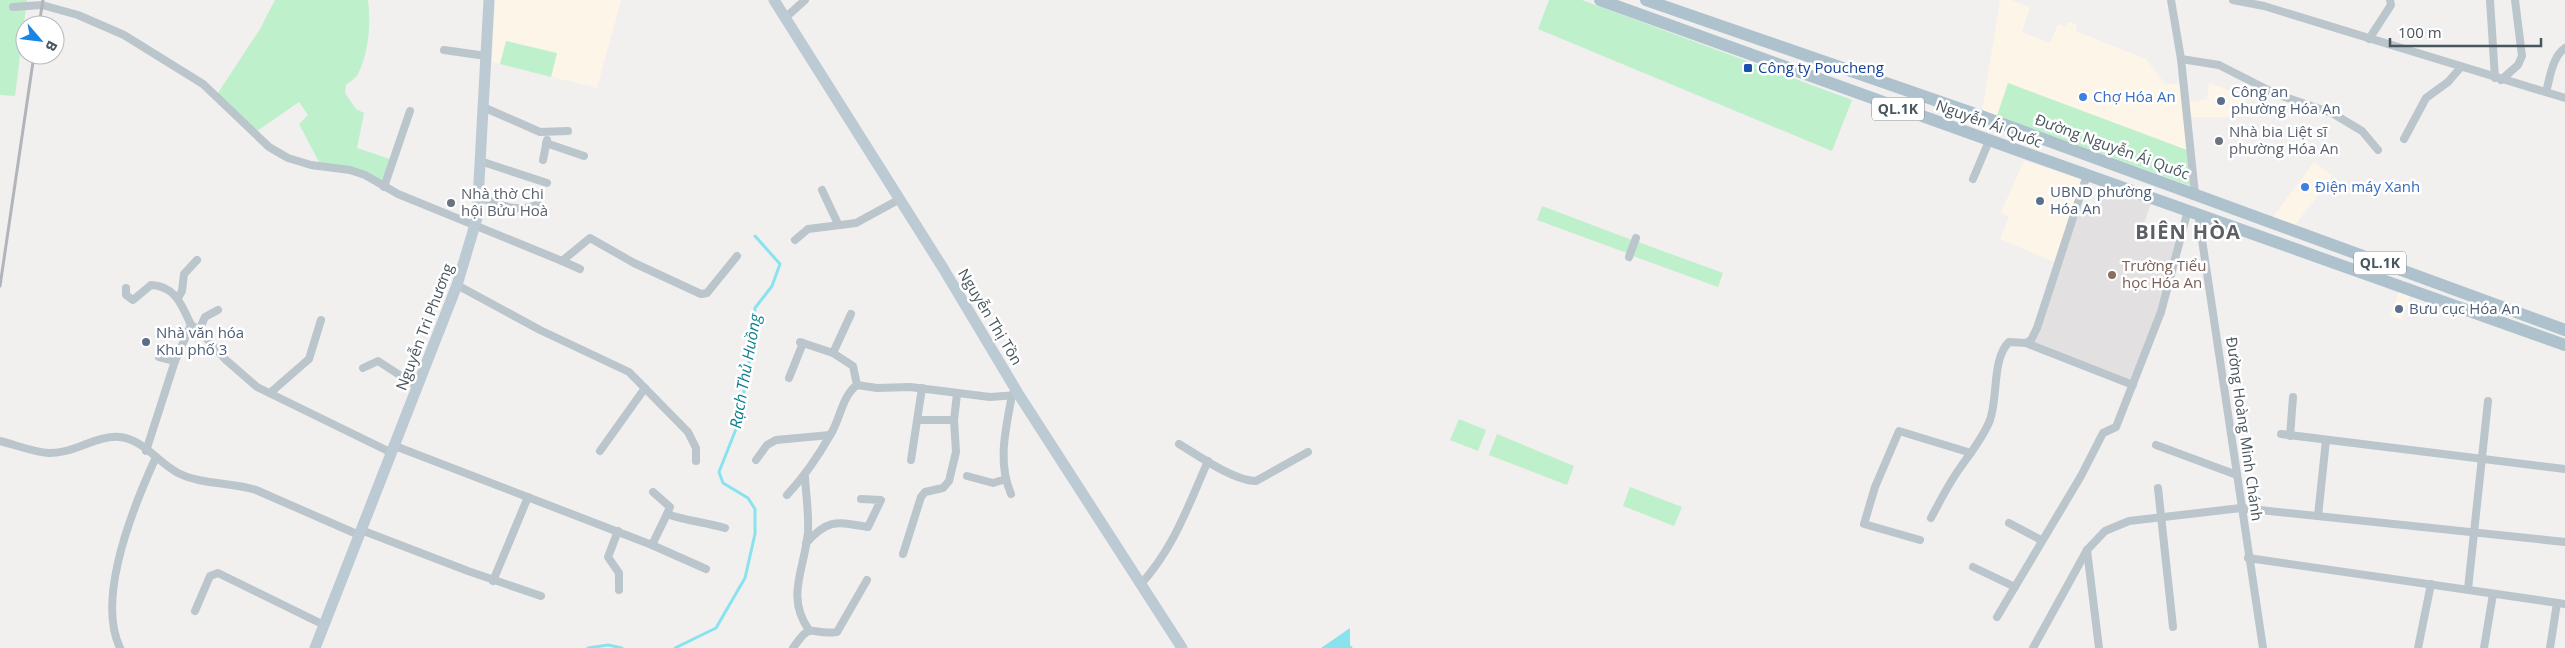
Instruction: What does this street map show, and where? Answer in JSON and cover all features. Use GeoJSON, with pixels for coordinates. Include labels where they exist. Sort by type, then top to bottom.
{"type":"FeatureCollection","features":[{"type":"Feature","properties":{"kind":"main road","name":"Nguyễn Ái Quốc"},"geometry":{"type":"LineString","coordinates":[[1600,0],[1989,141],[2193,211]]}},
{"type":"Feature","properties":{"kind":"main road","name":"Đường Nguyễn Ái Quốc"},"geometry":{"type":"LineString","coordinates":[[1646,0],[1978,115],[2565,330]]}},
{"type":"Feature","properties":{"kind":"main road"},"geometry":{"type":"LineString","coordinates":[[2193,211],[2195,194]]}},
{"type":"Feature","properties":{"kind":"main road","name":"QL.1K"},"geometry":{"type":"LineString","coordinates":[[2193,211],[2565,345]]}},
{"type":"Feature","properties":{"kind":"street","name":"Nguyễn Tri Phương"},"geometry":{"type":"LineString","coordinates":[[315,648],[458,285],[475,227],[489,0]]}},
{"type":"Feature","properties":{"kind":"street","name":"Nguyễn Thị Tồn"},"geometry":{"type":"LineString","coordinates":[[774,0],[900,199],[1016,395],[1182,648]]}},
{"type":"Feature","properties":{"kind":"street"},"geometry":{"type":"LineString","coordinates":[[786,18],[806,0]]}},
{"type":"Feature","properties":{"kind":"street"},"geometry":{"type":"LineString","coordinates":[[2171,0],[2181,59],[2195,194]]}},
{"type":"Feature","properties":{"kind":"street"},"geometry":{"type":"LineString","coordinates":[[2233,0],[2265,3],[2369,39],[2565,98]]}},
{"type":"Feature","properties":{"kind":"street"},"geometry":{"type":"LineString","coordinates":[[2369,39],[2391,5],[2390,0]]}},
{"type":"Feature","properties":{"kind":"street"},"geometry":{"type":"LineString","coordinates":[[2490,0],[2498,79]]}},
{"type":"Feature","properties":{"kind":"street"},"geometry":{"type":"LineString","coordinates":[[2498,79],[2518,64],[2522,56],[2515,0]]}},
{"type":"Feature","properties":{"kind":"street"},"geometry":{"type":"LineString","coordinates":[[13,7],[42,5],[78,15],[109,28],[203,84],[276,152],[311,165],[350,170],[475,227],[562,261],[580,270]]}},
{"type":"Feature","properties":{"kind":"street"},"geometry":{"type":"LineString","coordinates":[[2546,92],[2555,60],[2559,52],[2565,48]]}},
{"type":"Feature","properties":{"kind":"street"},"geometry":{"type":"LineString","coordinates":[[444,50],[486,56]]}},
{"type":"Feature","properties":{"kind":"street"},"geometry":{"type":"LineString","coordinates":[[2181,59],[2219,65],[2276,94],[2332,113],[2362,131],[2378,150]]}},
{"type":"Feature","properties":{"kind":"street"},"geometry":{"type":"LineString","coordinates":[[2404,139],[2426,98],[2448,82],[2461,68]]}},
{"type":"Feature","properties":{"kind":"street"},"geometry":{"type":"LineString","coordinates":[[483,107],[548,133],[568,131]]}},
{"type":"Feature","properties":{"kind":"street"},"geometry":{"type":"LineString","coordinates":[[384,187],[410,111]]}},
{"type":"Feature","properties":{"kind":"street"},"geometry":{"type":"LineString","coordinates":[[543,160],[548,133]]}},
{"type":"Feature","properties":{"kind":"street"},"geometry":{"type":"LineString","coordinates":[[1973,179],[1989,141]]}},
{"type":"Feature","properties":{"kind":"street"},"geometry":{"type":"LineString","coordinates":[[546,143],[584,156]]}},
{"type":"Feature","properties":{"kind":"street"},"geometry":{"type":"LineString","coordinates":[[480,161],[547,183]]}},
{"type":"Feature","properties":{"kind":"street"},"geometry":{"type":"LineString","coordinates":[[2026,343],[2032,340],[2037,328],[2087,175]]}},
{"type":"Feature","properties":{"kind":"street"},"geometry":{"type":"LineString","coordinates":[[822,190],[838,224]]}},
{"type":"Feature","properties":{"kind":"street"},"geometry":{"type":"LineString","coordinates":[[478,197],[518,209],[527,209],[538,204]]}},
{"type":"Feature","properties":{"kind":"street"},"geometry":{"type":"LineString","coordinates":[[795,240],[808,229],[856,223],[900,199]]}},
{"type":"Feature","properties":{"kind":"street"},"geometry":{"type":"LineString","coordinates":[[1997,616],[2081,476],[2103,433],[2116,426],[2161,312],[2193,211]]}},
{"type":"Feature","properties":{"kind":"street","name":"Đường Hoàng Minh Chánh"},"geometry":{"type":"LineString","coordinates":[[2193,211],[2237,476],[2263,648]]}},
{"type":"Feature","properties":{"kind":"street"},"geometry":{"type":"LineString","coordinates":[[562,261],[590,238],[634,263],[701,294],[707,293],[737,256]]}},
{"type":"Feature","properties":{"kind":"street"},"geometry":{"type":"LineString","coordinates":[[1629,257],[1636,238]]}},
{"type":"Feature","properties":{"kind":"street"},"geometry":{"type":"LineString","coordinates":[[178,298],[182,291],[184,274],[196,260]]}},
{"type":"Feature","properties":{"kind":"street"},"geometry":{"type":"LineString","coordinates":[[126,288],[126,295],[133,300],[151,285],[162,286],[178,298],[192,325],[199,330],[226,360],[249,382],[270,393],[392,449],[618,531],[706,569]]}},
{"type":"Feature","properties":{"kind":"street"},"geometry":{"type":"LineString","coordinates":[[458,285],[540,330],[629,372],[688,432],[696,448],[696,461]]}},
{"type":"Feature","properties":{"kind":"street"},"geometry":{"type":"LineString","coordinates":[[199,330],[205,317],[218,310]]}},
{"type":"Feature","properties":{"kind":"street"},"geometry":{"type":"LineString","coordinates":[[833,353],[851,314]]}},
{"type":"Feature","properties":{"kind":"street"},"geometry":{"type":"LineString","coordinates":[[270,393],[309,359],[321,320]]}},
{"type":"Feature","properties":{"kind":"street"},"geometry":{"type":"LineString","coordinates":[[146,450],[175,361],[192,325]]}},
{"type":"Feature","properties":{"kind":"street"},"geometry":{"type":"LineString","coordinates":[[1931,518],[1959,469],[1981,439],[1991,418],[2004,346],[2009,342],[2026,343],[2132,385]]}},
{"type":"Feature","properties":{"kind":"street"},"geometry":{"type":"LineString","coordinates":[[789,378],[801,343],[833,353],[853,366],[858,385]]}},
{"type":"Feature","properties":{"kind":"street"},"geometry":{"type":"LineString","coordinates":[[159,357],[175,361]]}},
{"type":"Feature","properties":{"kind":"street"},"geometry":{"type":"LineString","coordinates":[[363,368],[378,361],[418,387]]}},
{"type":"Feature","properties":{"kind":"street"},"geometry":{"type":"LineString","coordinates":[[858,385],[877,388],[922,388],[990,397],[1016,395],[1004,439],[1006,479],[1011,494]]}},
{"type":"Feature","properties":{"kind":"street"},"geometry":{"type":"LineString","coordinates":[[787,496],[805,477],[830,435],[849,394],[858,385]]}},
{"type":"Feature","properties":{"kind":"street"},"geometry":{"type":"LineString","coordinates":[[600,451],[645,388]]}},
{"type":"Feature","properties":{"kind":"street"},"geometry":{"type":"LineString","coordinates":[[911,460],[922,388]]}},
{"type":"Feature","properties":{"kind":"street"},"geometry":{"type":"LineString","coordinates":[[903,554],[921,497],[925,492],[943,488],[949,481],[956,452],[954,420],[957,394]]}},
{"type":"Feature","properties":{"kind":"street"},"geometry":{"type":"LineString","coordinates":[[2290,436],[2293,397]]}},
{"type":"Feature","properties":{"kind":"street"},"geometry":{"type":"LineString","coordinates":[[2468,589],[2476,532],[2488,401]]}},
{"type":"Feature","properties":{"kind":"street"},"geometry":{"type":"LineString","coordinates":[[918,420],[954,420]]}},
{"type":"Feature","properties":{"kind":"street"},"geometry":{"type":"LineString","coordinates":[[1920,540],[1864,524],[1875,487],[1899,431],[1971,453]]}},
{"type":"Feature","properties":{"kind":"street"},"geometry":{"type":"LineString","coordinates":[[2281,434],[2565,469]]}},
{"type":"Feature","properties":{"kind":"street"},"geometry":{"type":"LineString","coordinates":[[756,460],[767,445],[776,440],[830,435]]}},
{"type":"Feature","properties":{"kind":"street"},"geometry":{"type":"LineString","coordinates":[[0,441],[50,453],[119,437],[134,441],[165,466],[189,478],[256,490],[360,533],[493,581],[541,596]]}},
{"type":"Feature","properties":{"kind":"street"},"geometry":{"type":"LineString","coordinates":[[2318,516],[2326,440]]}},
{"type":"Feature","properties":{"kind":"street"},"geometry":{"type":"LineString","coordinates":[[1179,444],[1208,461],[1246,479],[1256,480],[1308,452]]}},
{"type":"Feature","properties":{"kind":"street"},"geometry":{"type":"LineString","coordinates":[[2156,445],[2237,476]]}},
{"type":"Feature","properties":{"kind":"street"},"geometry":{"type":"LineString","coordinates":[[120,648],[113,630],[111,618],[115,580],[136,500],[156,457]]}},
{"type":"Feature","properties":{"kind":"street"},"geometry":{"type":"LineString","coordinates":[[1140,584],[1159,563],[1167,550],[1208,461]]}},
{"type":"Feature","properties":{"kind":"street"},"geometry":{"type":"LineString","coordinates":[[967,476],[993,482],[1006,479]]}},
{"type":"Feature","properties":{"kind":"street"},"geometry":{"type":"LineString","coordinates":[[805,477],[808,524],[797,601],[800,614],[809,630]]}},
{"type":"Feature","properties":{"kind":"street"},"geometry":{"type":"LineString","coordinates":[[2158,488],[2173,627]]}},
{"type":"Feature","properties":{"kind":"street"},"geometry":{"type":"LineString","coordinates":[[652,545],[670,507],[653,492]]}},
{"type":"Feature","properties":{"kind":"street"},"geometry":{"type":"LineString","coordinates":[[493,581],[528,498]]}},
{"type":"Feature","properties":{"kind":"street"},"geometry":{"type":"LineString","coordinates":[[806,543],[825,525],[836,523],[868,527],[881,500],[861,498]]}},
{"type":"Feature","properties":{"kind":"street"},"geometry":{"type":"LineString","coordinates":[[2033,648],[2087,550],[2106,531],[2129,521],[2241,508],[2565,542]]}},
{"type":"Feature","properties":{"kind":"street"},"geometry":{"type":"LineString","coordinates":[[668,514],[725,528]]}},
{"type":"Feature","properties":{"kind":"street"},"geometry":{"type":"LineString","coordinates":[[2009,523],[2041,540]]}},
{"type":"Feature","properties":{"kind":"street"},"geometry":{"type":"LineString","coordinates":[[618,531],[608,558],[619,573],[619,590]]}},
{"type":"Feature","properties":{"kind":"street"},"geometry":{"type":"LineString","coordinates":[[2087,550],[2098,648]]}},
{"type":"Feature","properties":{"kind":"street"},"geometry":{"type":"LineString","coordinates":[[2248,558],[2561,604],[2550,648]]}},
{"type":"Feature","properties":{"kind":"street"},"geometry":{"type":"LineString","coordinates":[[1973,567],[2015,587]]}},
{"type":"Feature","properties":{"kind":"street"},"geometry":{"type":"LineString","coordinates":[[194,611],[210,576],[218,573],[324,625]]}},
{"type":"Feature","properties":{"kind":"street"},"geometry":{"type":"LineString","coordinates":[[793,648],[805,631],[836,632],[867,580]]}},
{"type":"Feature","properties":{"kind":"street"},"geometry":{"type":"LineString","coordinates":[[2418,648],[2431,584]]}},
{"type":"Feature","properties":{"kind":"street"},"geometry":{"type":"LineString","coordinates":[[2484,648],[2493,594]]}},
{"type":"Feature","properties":{"kind":"shaded area"},"geometry":{"type":"Polygon","coordinates":[[[495,0],[621,0],[597,88],[492,62],[495,0]]]}},
{"type":"Feature","properties":{"kind":"shaded area","name":"Chợ Hóa An"},"geometry":{"type":"Polygon","coordinates":[[[2000,0],[2011,0],[2030,7],[2022,32],[2050,43],[2058,24],[2066,27],[2068,22],[2077,25],[2076,31],[2146,59],[2165,84],[2180,83],[2191,186],[1982,111],[2000,0]]]}},
{"type":"Feature","properties":{"kind":"shaded area","name":"Công an phường Hóa An"},"geometry":{"type":"Polygon","coordinates":[[[2209,82],[2246,98],[2241,117],[2191,117],[2189,102],[2207,99],[2209,82]]]}},
{"type":"Feature","properties":{"kind":"shaded area","name":"UBND phường Hóa An"},"geometry":{"type":"Polygon","coordinates":[[[2024,161],[2082,179],[2054,262],[2000,239],[2009,217],[2001,212],[2024,161]]]}},
{"type":"Feature","properties":{"kind":"shaded area","name":"Điện máy Xanh"},"geometry":{"type":"Polygon","coordinates":[[[2314,162],[2333,176],[2294,226],[2273,217],[2314,162]]]}},
{"type":"Feature","properties":{"kind":"shaded area","name":"Trường Tiểu học Hóa An"},"geometry":{"type":"Polygon","coordinates":[[[2105,187],[2151,203],[2142,229],[2176,239],[2158,311],[2130,380],[2034,342],[2079,207],[2097,213],[2105,187]]]}},
{"type":"Feature","properties":{"kind":"shaded area","name":"Bưu cục Hóa An"},"geometry":{"type":"Polygon","coordinates":[[[2399,292],[2410,296],[2402,320],[2390,316],[2399,292]]]}},
{"type":"Feature","properties":{"kind":"green space"},"geometry":{"type":"Polygon","coordinates":[[[0,0],[27,0],[25,15],[15,15],[15,65],[19,65],[15,96],[0,95],[0,0]]]}},
{"type":"Feature","properties":{"kind":"green space"},"geometry":{"type":"Polygon","coordinates":[[[275,0],[368,0],[369,28],[365,56],[357,75],[346,85],[345,93],[356,109],[364,113],[357,148],[390,159],[382,182],[351,167],[319,162],[299,124],[308,115],[299,102],[257,131],[218,93],[260,29],[275,0]]]}},
{"type":"Feature","properties":{"kind":"green space"},"geometry":{"type":"Polygon","coordinates":[[[1549,0],[1582,0],[1852,100],[1832,151],[1538,29],[1549,0]]]}},
{"type":"Feature","properties":{"kind":"green space"},"geometry":{"type":"Polygon","coordinates":[[[506,41],[557,53],[551,77],[500,64],[506,41]]]}},
{"type":"Feature","properties":{"kind":"green space"},"geometry":{"type":"Polygon","coordinates":[[[2008,83],[2187,150],[2191,186],[1997,116],[2008,83]]]}},
{"type":"Feature","properties":{"kind":"green space"},"geometry":{"type":"Polygon","coordinates":[[[1542,206],[1632,240],[1627,253],[1537,220],[1542,206]]]}},
{"type":"Feature","properties":{"kind":"green space"},"geometry":{"type":"Polygon","coordinates":[[[1638,242],[1723,273],[1718,287],[1633,256],[1638,242]]]}},
{"type":"Feature","properties":{"kind":"green space"},"geometry":{"type":"Polygon","coordinates":[[[1459,419],[1486,430],[1478,451],[1450,440],[1459,419]]]}},
{"type":"Feature","properties":{"kind":"green space"},"geometry":{"type":"Polygon","coordinates":[[[1497,434],[1574,466],[1567,485],[1489,455],[1497,434]]]}},
{"type":"Feature","properties":{"kind":"green space"},"geometry":{"type":"Polygon","coordinates":[[[1630,487],[1682,507],[1674,526],[1623,506],[1630,487]]]}},
{"type":"Feature","properties":{"kind":"water"},"geometry":{"type":"Polygon","coordinates":[[[1350,628],[1350,645],[1353,648],[1321,648],[1350,628]]]}},
{"type":"Feature","properties":{"kind":"waterway","name":"Rạch Thủ Huồng"},"geometry":{"type":"LineString","coordinates":[[675,648],[716,628],[745,578],[755,534],[755,509],[748,498],[723,483],[719,472],[738,424],[749,364],[755,308],[772,286],[780,264],[755,236]]}},
{"type":"Feature","properties":{"kind":"waterway","name":"Rạch Thủ Huồng"},"geometry":{"type":"LineString","coordinates":[[588,648],[608,645],[622,648]]}},
{"type":"Feature","properties":{"kind":"railway"},"geometry":{"type":"LineString","coordinates":[[41,15],[43,0]]}},
{"type":"Feature","properties":{"kind":"railway"},"geometry":{"type":"LineString","coordinates":[[0,286],[33,65]]}},
{"type":"Feature","properties":{"kind":"place","name":"Công ty Poucheng"},"geometry":{"type":"Point","coordinates":[1748,68]}},
{"type":"Feature","properties":{"kind":"place","name":"Chợ Hóa An"},"geometry":{"type":"Point","coordinates":[2083,97]}},
{"type":"Feature","properties":{"kind":"place","name":"Công an phường Hóa An"},"geometry":{"type":"Point","coordinates":[2221,101]}},
{"type":"Feature","properties":{"kind":"place","name":"Nhà bia Liệt sĩ phường Hóa An"},"geometry":{"type":"Point","coordinates":[2219,141]}},
{"type":"Feature","properties":{"kind":"place","name":"Điện máy Xanh"},"geometry":{"type":"Point","coordinates":[2305,187]}},
{"type":"Feature","properties":{"kind":"place","name":"UBND phường Hóa An"},"geometry":{"type":"Point","coordinates":[2040,201]}},
{"type":"Feature","properties":{"kind":"place","name":"Nhà thờ Chi hội Bửu Hoà"},"geometry":{"type":"Point","coordinates":[451,203]}},
{"type":"Feature","properties":{"kind":"place","name":"Trường Tiểu học Hóa An"},"geometry":{"type":"Point","coordinates":[2112,275]}},
{"type":"Feature","properties":{"kind":"place","name":"Bưu cục Hóa An"},"geometry":{"type":"Point","coordinates":[2399,309]}},
{"type":"Feature","properties":{"kind":"place","name":"Nhà văn hóa Khu phố 3"},"geometry":{"type":"Point","coordinates":[146,342]}},
{"type":"Feature","properties":{"kind":"district","name":"BIÊN HÒA"},"geometry":{"type":"Point","coordinates":[2188,232]}}]}
